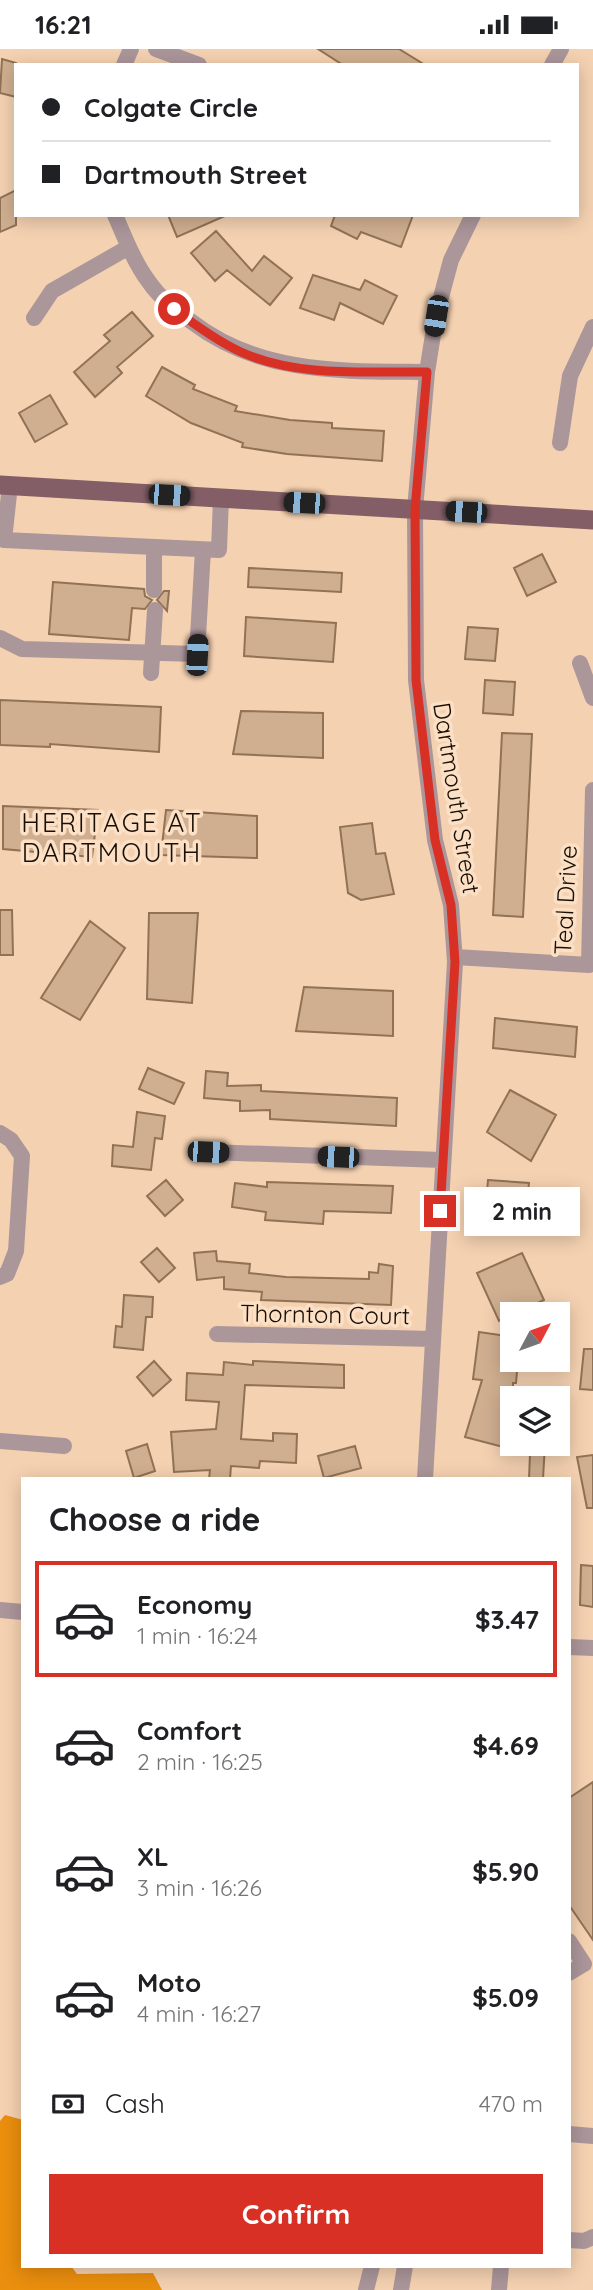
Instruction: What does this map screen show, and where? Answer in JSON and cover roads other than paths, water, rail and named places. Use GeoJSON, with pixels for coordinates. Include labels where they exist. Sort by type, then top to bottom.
{"type":"FeatureCollection","features":[{"type":"Feature","properties":{"kind":"main road"},"geometry":{"type":"LineString","coordinates":[[5,485],[593,520]]}},
{"type":"Feature","properties":{"kind":"street"},"geometry":{"type":"LineString","coordinates":[[156,49],[194,63]]}},
{"type":"Feature","properties":{"kind":"street"},"geometry":{"type":"LineString","coordinates":[[116,217],[149,283],[174,309],[205,333],[243,353],[278,364],[336,371],[427,372]]}},
{"type":"Feature","properties":{"kind":"street","name":"Dartmouth Street"},"geometry":{"type":"LineString","coordinates":[[425,1477],[455,957],[451,905],[435,840],[416,686],[415,509],[427,372],[436,316],[451,260],[472,217]]}},
{"type":"Feature","properties":{"kind":"street"},"geometry":{"type":"LineString","coordinates":[[34,318],[52,291],[129,247]]}},
{"type":"Feature","properties":{"kind":"street"},"geometry":{"type":"LineString","coordinates":[[560,443],[570,376],[593,327]]}},
{"type":"Feature","properties":{"kind":"street"},"geometry":{"type":"LineString","coordinates":[[5,485],[2,541],[219,550],[221,498]]}},
{"type":"Feature","properties":{"kind":"street"},"geometry":{"type":"LineString","coordinates":[[154,547],[154,590]]}},
{"type":"Feature","properties":{"kind":"street"},"geometry":{"type":"LineString","coordinates":[[0,638],[22,649],[153,651],[197,655],[203,550]]}},
{"type":"Feature","properties":{"kind":"street"},"geometry":{"type":"LineString","coordinates":[[151,673],[155,610]]}},
{"type":"Feature","properties":{"kind":"street"},"geometry":{"type":"LineString","coordinates":[[580,663],[593,698]]}},
{"type":"Feature","properties":{"kind":"street","name":"Teal Drive"},"geometry":{"type":"LineString","coordinates":[[455,957],[589,965],[593,790]]}},
{"type":"Feature","properties":{"kind":"street"},"geometry":{"type":"LineString","coordinates":[[0,1133],[11,1140],[22,1156],[16,1251],[7,1274],[0,1277]]}},
{"type":"Feature","properties":{"kind":"street"},"geometry":{"type":"LineString","coordinates":[[208,1152],[442,1160]]}},
{"type":"Feature","properties":{"kind":"street","name":"Thornton Court"},"geometry":{"type":"LineString","coordinates":[[217,1335],[433,1339]]}},
{"type":"Feature","properties":{"kind":"street"},"geometry":{"type":"LineString","coordinates":[[0,1441],[64,1446]]}},
{"type":"Feature","properties":{"kind":"street"},"geometry":{"type":"LineString","coordinates":[[0,1610],[21,1612]]}},
{"type":"Feature","properties":{"kind":"street"},"geometry":{"type":"LineString","coordinates":[[571,1647],[593,1648]]}},
{"type":"Feature","properties":{"kind":"street"},"geometry":{"type":"LineString","coordinates":[[571,1943],[588,1960],[571,1972]]}},
{"type":"Feature","properties":{"kind":"street"},"geometry":{"type":"LineString","coordinates":[[571,2134],[593,2136]]}},
{"type":"Feature","properties":{"kind":"street"},"geometry":{"type":"LineString","coordinates":[[571,2241],[584,2241],[593,2237]]}},
{"type":"Feature","properties":{"kind":"street"},"geometry":{"type":"LineString","coordinates":[[366,2290],[372,2268]]}},
{"type":"Feature","properties":{"kind":"street"},"geometry":{"type":"LineString","coordinates":[[401,2290],[405,2268]]}},
{"type":"Feature","properties":{"kind":"street"},"geometry":{"type":"LineString","coordinates":[[499,2290],[501,2268]]}},
{"type":"Feature","properties":{"kind":"district","name":"HERITAGE AT DARTMOUTH"},"geometry":{"type":"Point","coordinates":[112,836]}}]}
